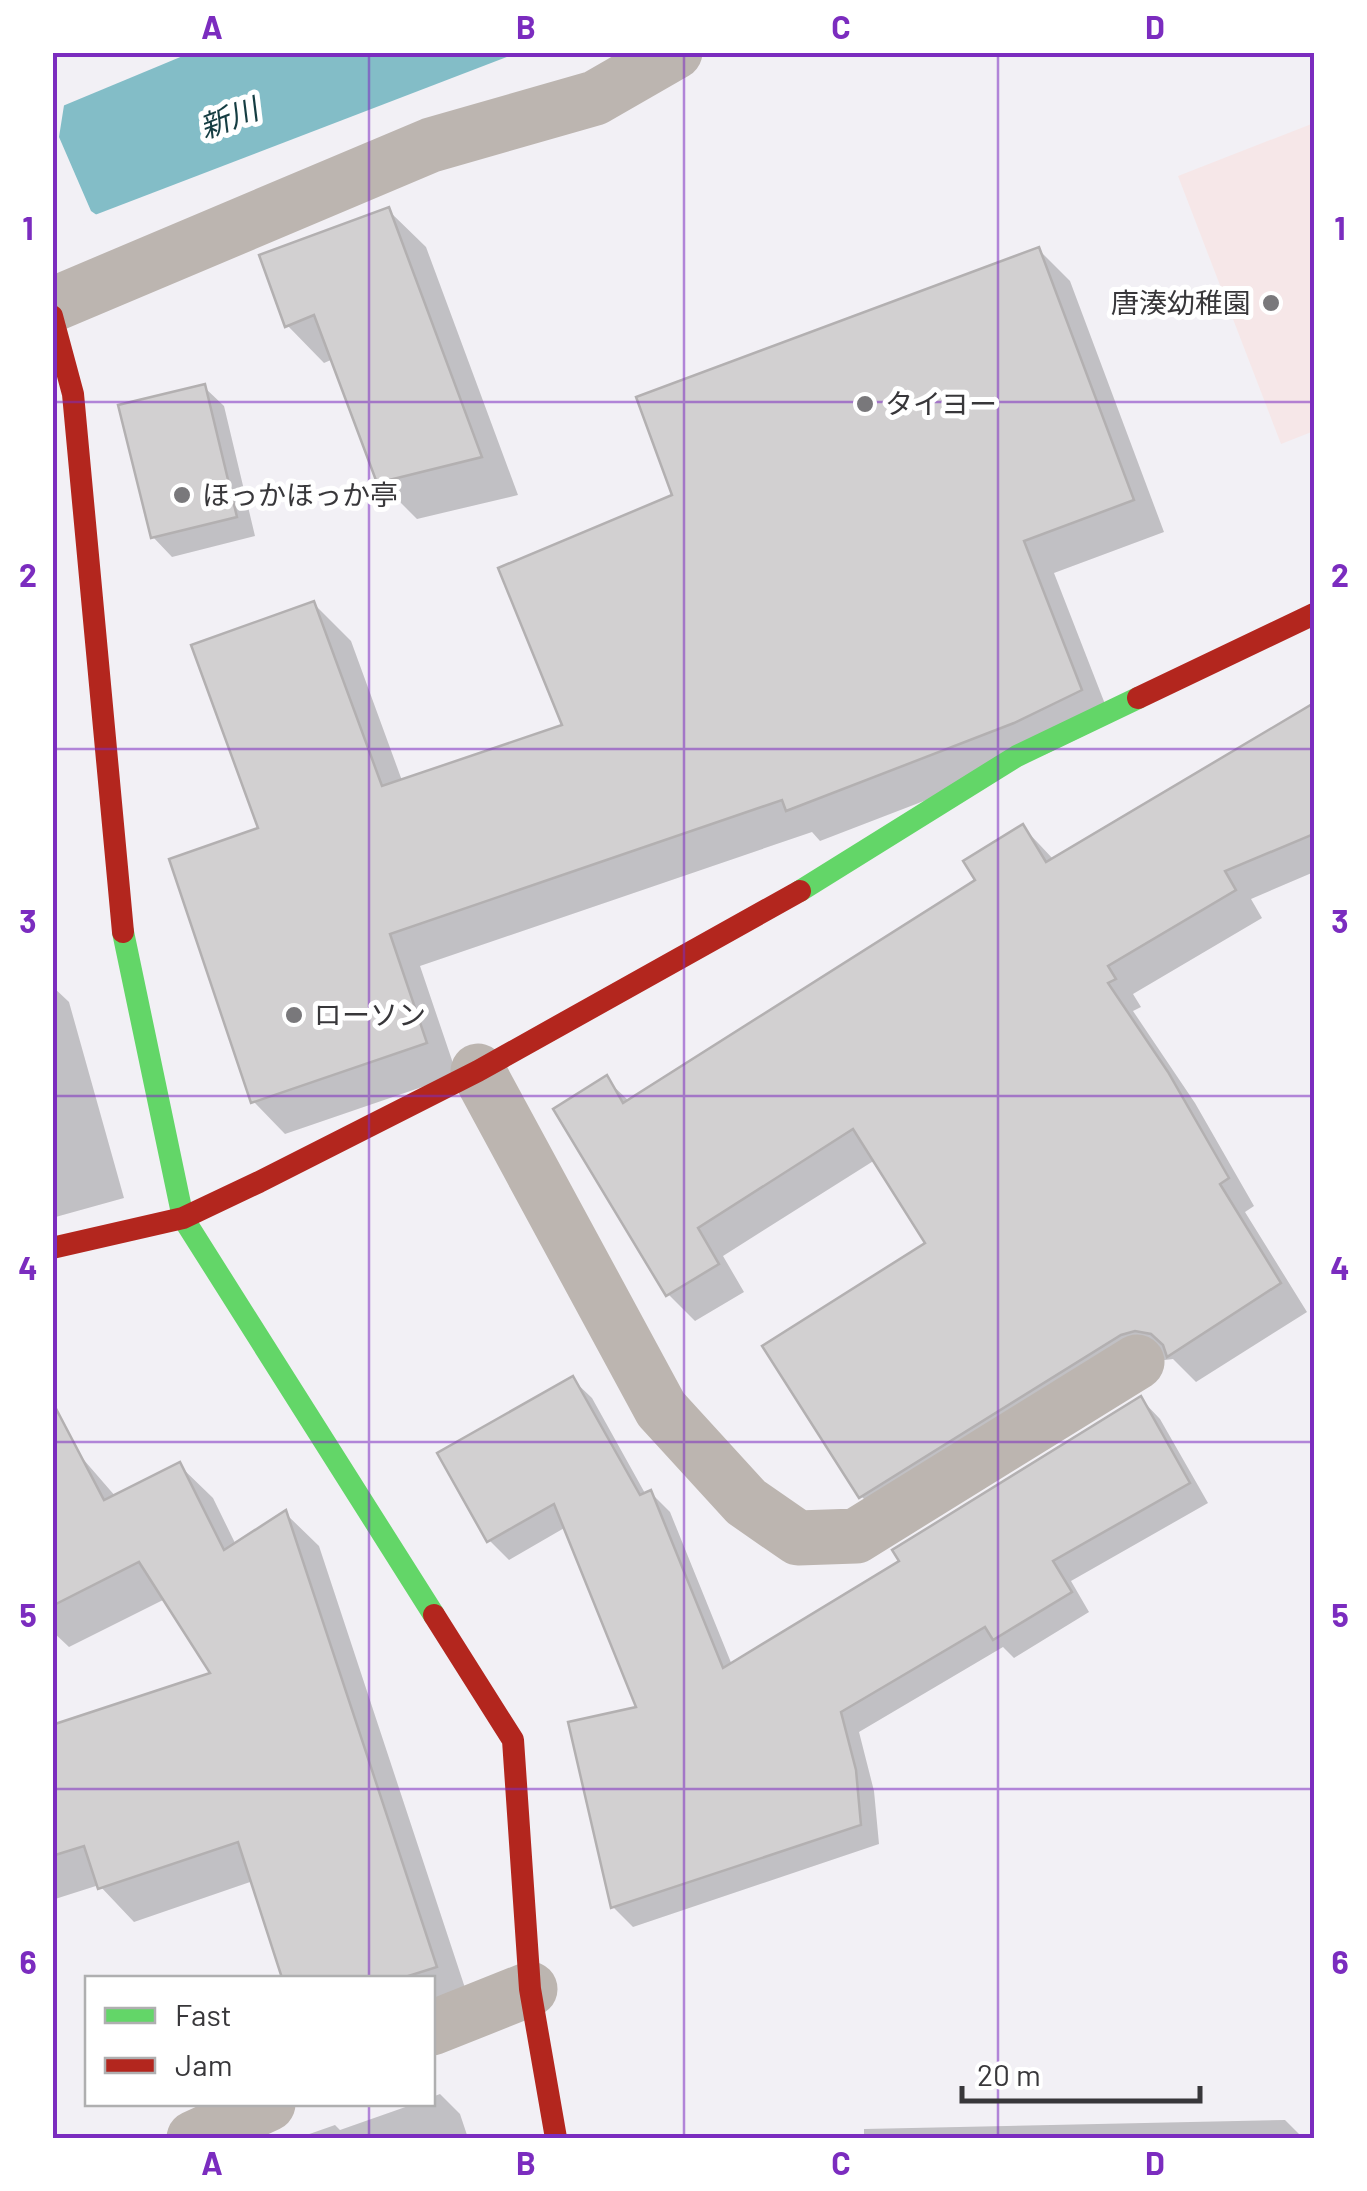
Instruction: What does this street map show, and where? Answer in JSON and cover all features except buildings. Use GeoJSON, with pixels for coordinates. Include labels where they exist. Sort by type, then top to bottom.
{"type":"FeatureCollection","features":[{"type":"Feature","properties":{"kind":"street"},"geometry":{"type":"LineString","coordinates":[[52,305],[431,145],[595,98],[675,52]]}},
{"type":"Feature","properties":{"kind":"street"},"geometry":{"type":"LineString","coordinates":[[52,316],[75,412],[123,937],[182,1218],[513,1740],[530,1989],[556,2138]]}},
{"type":"Feature","properties":{"kind":"street"},"geometry":{"type":"LineString","coordinates":[[52,1248],[182,1218],[478,1070],[747,924],[1017,756],[1314,614]]}},
{"type":"Feature","properties":{"kind":"street"},"geometry":{"type":"LineString","coordinates":[[478,1070],[661,1410],[746,1502],[798,1538],[856,1536],[1137,1362]]}},
{"type":"Feature","properties":{"kind":"street"},"geometry":{"type":"LineString","coordinates":[[435,2027],[530,1989]]}},
{"type":"Feature","properties":{"kind":"street"},"geometry":{"type":"LineString","coordinates":[[194,2138],[264,2106]]}},
{"type":"Feature","properties":{"kind":"shaded area","name":"唐湊幼稚園"},"geometry":{"type":"Polygon","coordinates":[[[1314,123],[1314,431],[1281,444],[1178,176],[1314,123]]]}},
{"type":"Feature","properties":{"kind":"water","name":"新川"},"geometry":{"type":"Polygon","coordinates":[[[190,53],[517,53],[53,231],[53,110],[190,53]]]}},
{"type":"Feature","properties":{"kind":"pier"},"geometry":{"type":"Polygon","coordinates":[[[65,99],[59,137],[91,211],[101,218],[52,236],[52,105],[65,99]]]}},
{"type":"Feature","properties":{"kind":"traffic: fast"},"geometry":{"type":"LineString","coordinates":[[800,891],[1017,756],[1138,698]]}},
{"type":"Feature","properties":{"kind":"traffic: fast"},"geometry":{"type":"LineString","coordinates":[[123,932],[183,1218],[434,1615]]}},
{"type":"Feature","properties":{"kind":"traffic: jam"},"geometry":{"type":"LineString","coordinates":[[52,316],[73,394],[123,932]]}},
{"type":"Feature","properties":{"kind":"traffic: jam"},"geometry":{"type":"LineString","coordinates":[[1138,698],[1314,614]]}},
{"type":"Feature","properties":{"kind":"traffic: jam"},"geometry":{"type":"LineString","coordinates":[[52,1248],[183,1218],[259,1182],[478,1071],[800,891]]}},
{"type":"Feature","properties":{"kind":"traffic: jam"},"geometry":{"type":"LineString","coordinates":[[434,1615],[513,1740],[530,1989],[556,2138]]}},
{"type":"Feature","properties":{"kind":"place","name":"唐湊幼稚園"},"geometry":{"type":"Point","coordinates":[1271,303]}},
{"type":"Feature","properties":{"kind":"place","name":"タイヨー"},"geometry":{"type":"Point","coordinates":[865,404]}},
{"type":"Feature","properties":{"kind":"place","name":"ほっかほっか亭"},"geometry":{"type":"Point","coordinates":[182,495]}},
{"type":"Feature","properties":{"kind":"place","name":"ローソン"},"geometry":{"type":"Point","coordinates":[294,1015]}}]}
